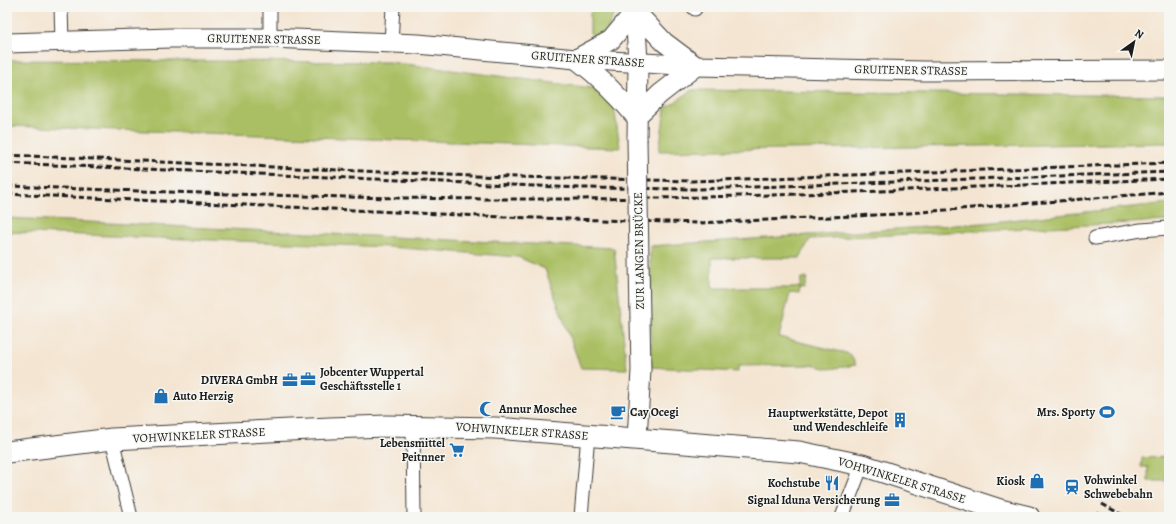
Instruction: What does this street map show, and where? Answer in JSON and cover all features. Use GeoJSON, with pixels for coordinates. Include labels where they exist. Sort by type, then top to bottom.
{"type":"FeatureCollection","features":[{"type":"Feature","properties":{"kind":"main road"},"geometry":{"type":"LineString","coordinates":[[635,9],[664,42],[696,66],[660,94],[636,117],[596,74],[576,59],[611,40],[635,9]]}},
{"type":"Feature","properties":{"kind":"main road","name":"ZUR LANGEN BRÜCKE"},"geometry":{"type":"LineString","coordinates":[[635,9],[638,63],[636,117],[641,370],[637,439]]}},
{"type":"Feature","properties":{"kind":"main road","name":"GRUITENER STRASSE"},"geometry":{"type":"LineString","coordinates":[[7,43],[171,38],[270,38],[391,43],[576,59],[696,66],[925,71],[1169,70]]}},
{"type":"Feature","properties":{"kind":"main road","name":"VOHWINKELER STRASSE"},"geometry":{"type":"LineString","coordinates":[[7,452],[112,439],[330,428],[413,426],[495,428],[799,452],[862,465],[1000,510],[1029,517]]}},
{"type":"Feature","properties":{"kind":"street"},"geometry":{"type":"LineString","coordinates":[[61,7],[62,42]]}},
{"type":"Feature","properties":{"kind":"street"},"geometry":{"type":"LineString","coordinates":[[270,7],[270,38]]}},
{"type":"Feature","properties":{"kind":"street"},"geometry":{"type":"LineString","coordinates":[[391,43],[393,7]]}},
{"type":"Feature","properties":{"kind":"street"},"geometry":{"type":"LineString","coordinates":[[1095,238],[1141,230],[1169,228]]}},
{"type":"Feature","properties":{"kind":"street"},"geometry":{"type":"LineString","coordinates":[[413,426],[414,517]]}},
{"type":"Feature","properties":{"kind":"street"},"geometry":{"type":"LineString","coordinates":[[581,517],[588,435]]}},
{"type":"Feature","properties":{"kind":"street"},"geometry":{"type":"LineString","coordinates":[[112,439],[131,517]]}},
{"type":"Feature","properties":{"kind":"street"},"geometry":{"type":"LineString","coordinates":[[842,517],[862,465]]}},
{"type":"Feature","properties":{"kind":"green space"},"geometry":{"type":"Polygon","coordinates":[[[594,9],[616,9],[608,28],[596,38],[590,33],[590,13],[594,9]]]}},
{"type":"Feature","properties":{"kind":"green space"},"geometry":{"type":"Polygon","coordinates":[[[7,60],[389,62],[592,88],[614,106],[620,148],[7,126],[7,60]]]}},
{"type":"Feature","properties":{"kind":"green space"},"geometry":{"type":"Polygon","coordinates":[[[692,90],[1169,96],[1169,143],[659,151],[665,109],[692,90]]]}},
{"type":"Feature","properties":{"kind":"green space"},"geometry":{"type":"Polygon","coordinates":[[[1169,203],[1169,221],[810,239],[800,258],[712,258],[712,288],[792,288],[800,287],[801,278],[807,278],[804,289],[800,288],[799,294],[790,293],[779,337],[850,354],[856,365],[829,369],[813,365],[738,366],[738,372],[651,367],[650,246],[983,223],[1169,203]]]}},
{"type":"Feature","properties":{"kind":"green space"},"geometry":{"type":"Polygon","coordinates":[[[7,218],[614,248],[627,369],[581,368],[545,269],[518,257],[390,247],[7,232],[7,218]]]}},
{"type":"Feature","properties":{"kind":"green space"},"geometry":{"type":"Polygon","coordinates":[[[1169,457],[1169,469],[1166,469],[1166,481],[1148,481],[1148,467],[1141,467],[1142,458],[1169,457]]]}},
{"type":"Feature","properties":{"kind":"railway"},"geometry":{"type":"LineString","coordinates":[[7,155],[472,176],[693,181],[1169,163]]}},
{"type":"Feature","properties":{"kind":"railway"},"geometry":{"type":"LineString","coordinates":[[7,163],[581,188],[700,189],[1169,172]]}},
{"type":"Feature","properties":{"kind":"railway"},"geometry":{"type":"LineString","coordinates":[[7,186],[441,199],[615,199],[819,193],[1169,179]]}},
{"type":"Feature","properties":{"kind":"railway"},"geometry":{"type":"LineString","coordinates":[[7,194],[504,217],[700,223],[897,214],[1169,192]]}},
{"type":"Feature","properties":{"kind":"railway"},"geometry":{"type":"LineString","coordinates":[[1102,504],[1126,517]]}},
{"type":"Feature","properties":{"kind":"railway"},"geometry":{"type":"LineString","coordinates":[[1097,513],[1110,517]]}},
{"type":"Feature","properties":{"kind":"place","name":"Jobcenter Wuppertal Geschäftsstelle 1"},"geometry":{"type":"Point","coordinates":[308,379]}},
{"type":"Feature","properties":{"kind":"place","name":"DIVERA GmbH"},"geometry":{"type":"Point","coordinates":[290,380]}},
{"type":"Feature","properties":{"kind":"place","name":"Auto Herzig"},"geometry":{"type":"Point","coordinates":[161,396]}},
{"type":"Feature","properties":{"kind":"place","name":"Annur Moschee"},"geometry":{"type":"Point","coordinates":[487,409]}},
{"type":"Feature","properties":{"kind":"place","name":"Cay Ocegi"},"geometry":{"type":"Point","coordinates":[618,412]}},
{"type":"Feature","properties":{"kind":"place","name":"Mrs. Sporty"},"geometry":{"type":"Point","coordinates":[1107,412]}},
{"type":"Feature","properties":{"kind":"place","name":"Hauptwerkstätte, Depot und Wendeschleife"},"geometry":{"type":"Point","coordinates":[900,420]}},
{"type":"Feature","properties":{"kind":"place","name":"Lebensmittel Peitnner"},"geometry":{"type":"Point","coordinates":[457,450]}},
{"type":"Feature","properties":{"kind":"place","name":"Kiosk"},"geometry":{"type":"Point","coordinates":[1037,481]}},
{"type":"Feature","properties":{"kind":"place","name":"Kochstube"},"geometry":{"type":"Point","coordinates":[832,483]}},
{"type":"Feature","properties":{"kind":"place","name":"Vohwinkel Schwebebahn"},"geometry":{"type":"Point","coordinates":[1072,487]}},
{"type":"Feature","properties":{"kind":"place","name":"Signal Iduna Versicherung"},"geometry":{"type":"Point","coordinates":[892,500]}}]}
